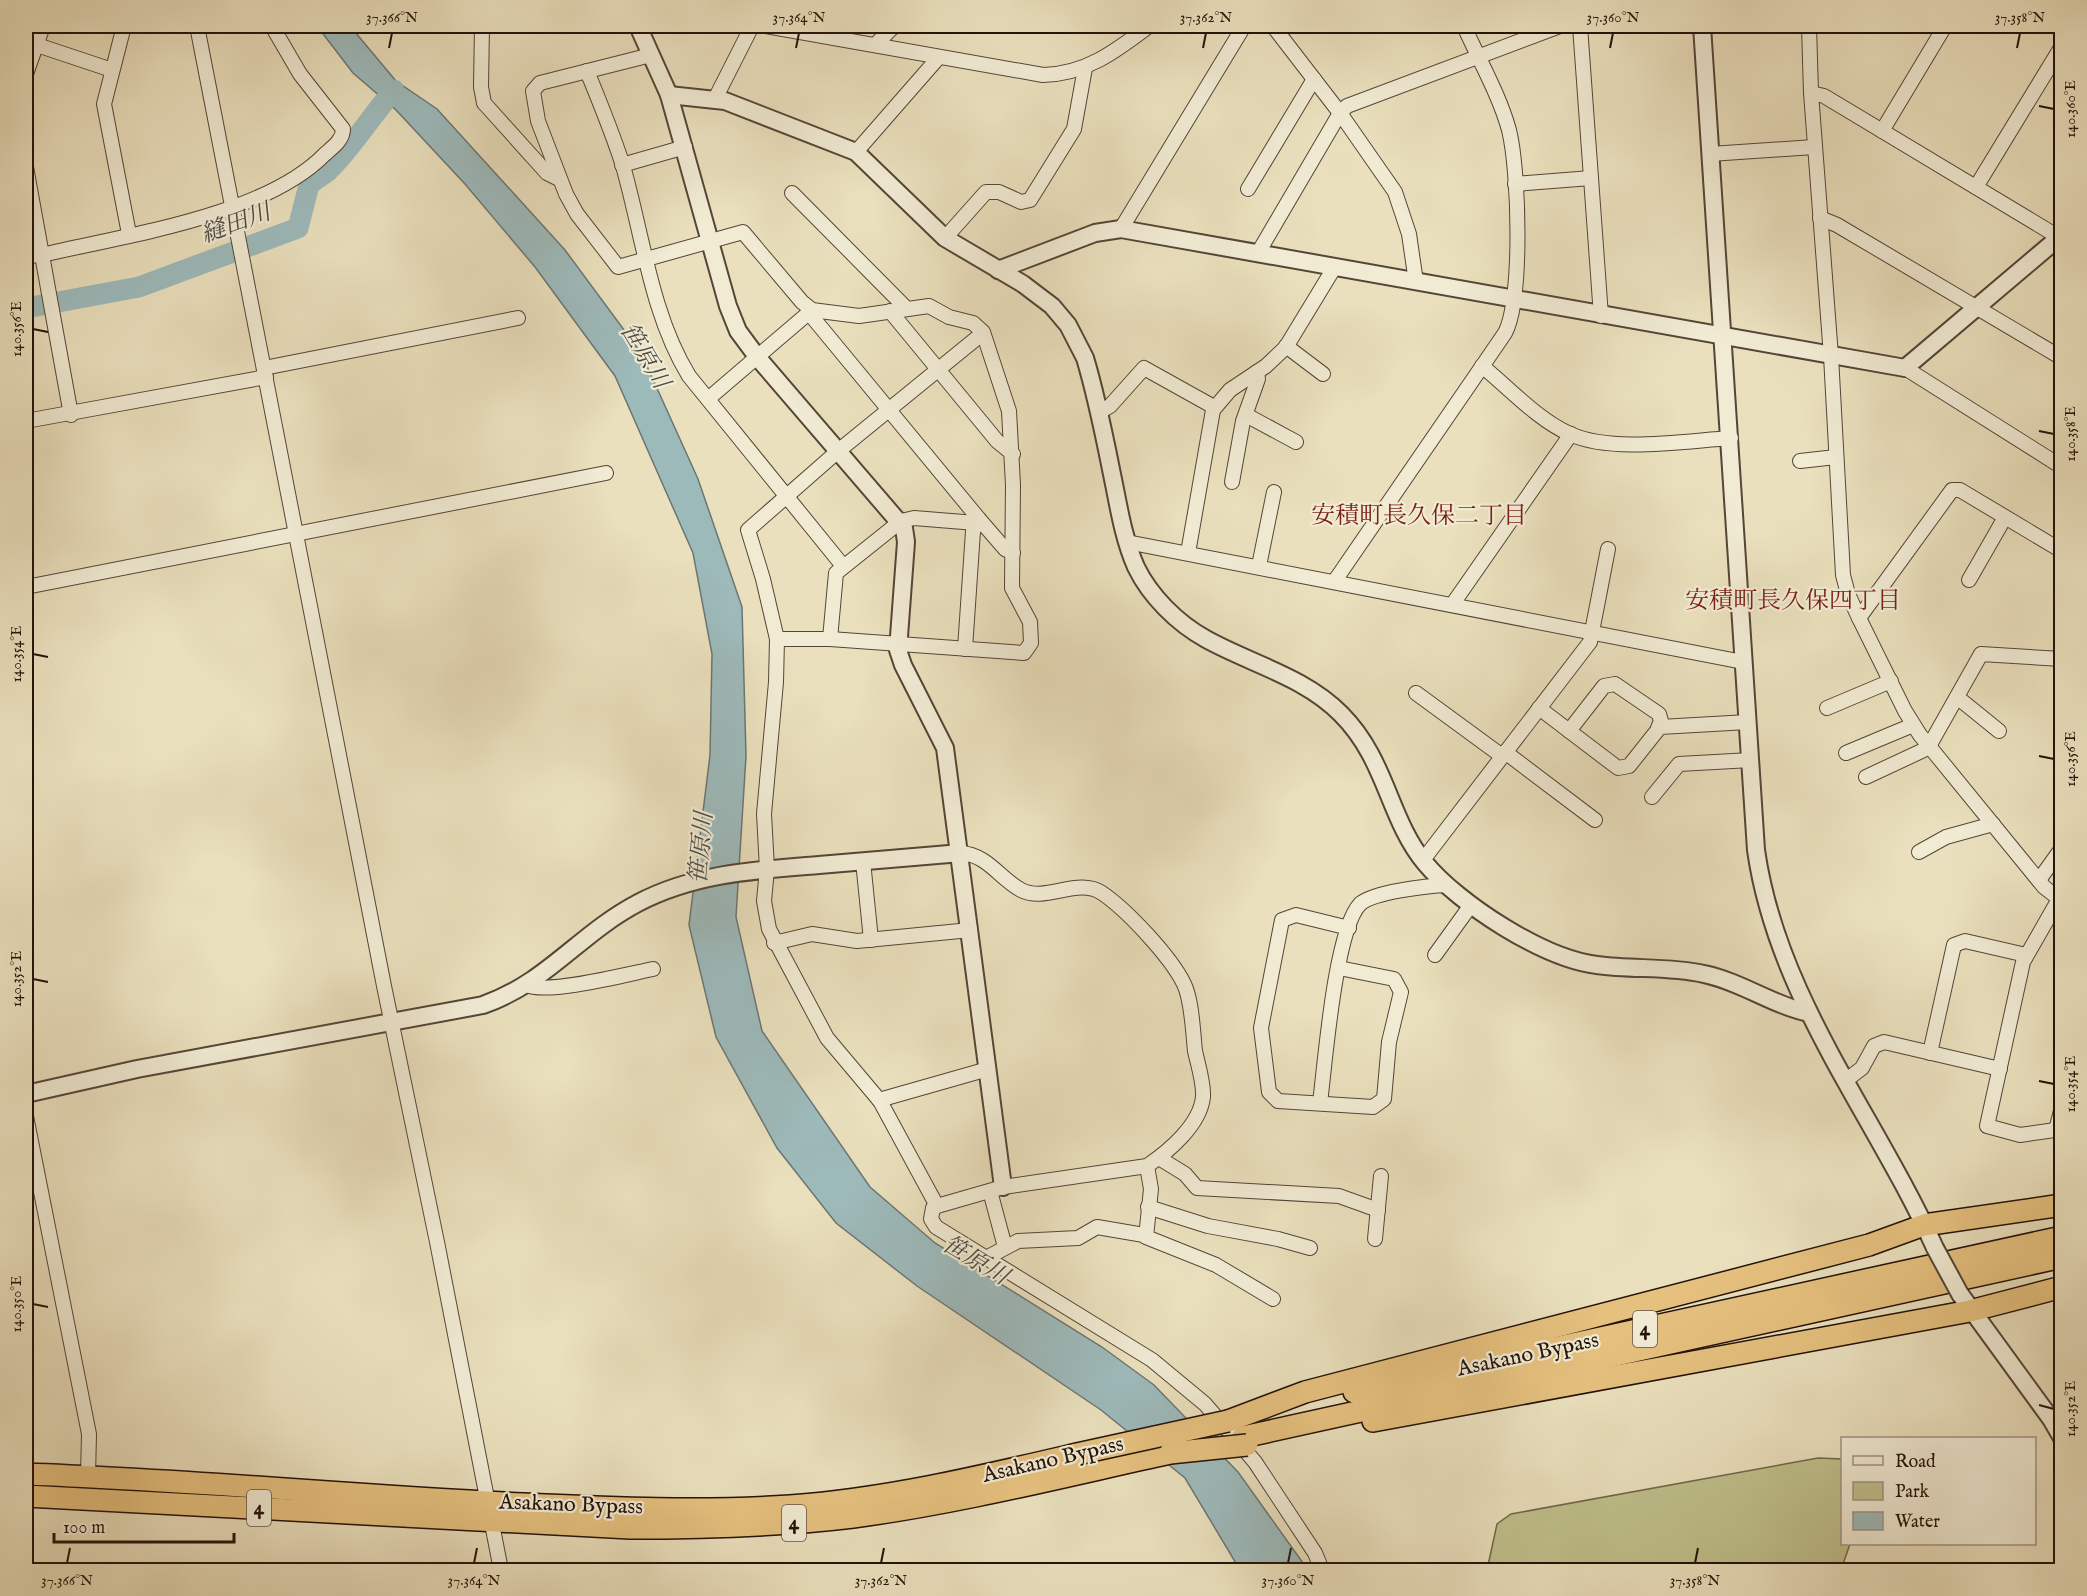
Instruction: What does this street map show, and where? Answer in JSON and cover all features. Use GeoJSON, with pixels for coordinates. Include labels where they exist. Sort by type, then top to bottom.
{"type":"FeatureCollection","features":[{"type":"Feature","properties":{"kind":"highway"},"geometry":{"type":"LineString","coordinates":[[1228,1421],[1305,1392],[1848,1251],[1924,1226],[2061,1205]]}},
{"type":"Feature","properties":{"kind":"highway","name":"Asakano Bypass"},"geometry":{"type":"LineString","coordinates":[[26,1496],[491,1511],[791,1506],[952,1483],[2061,1237]]}},
{"type":"Feature","properties":{"kind":"highway","name":"Asakano Bypass"},"geometry":{"type":"LineString","coordinates":[[26,1474],[88,1476],[491,1511],[630,1528],[707,1528],[854,1517],[955,1500],[1170,1453],[1245,1441],[2061,1257]]}},
{"type":"Feature","properties":{"kind":"highway"},"geometry":{"type":"LineString","coordinates":[[1245,1441],[1965,1302],[2061,1287]]}},
{"type":"Feature","properties":{"kind":"street"},"geometry":{"type":"LineString","coordinates":[[26,74],[43,26]]}},
{"type":"Feature","properties":{"kind":"street"},"geometry":{"type":"LineString","coordinates":[[124,26],[104,107],[129,234]]}},
{"type":"Feature","properties":{"kind":"street"},"geometry":{"type":"LineString","coordinates":[[197,26],[391,1022],[491,1511],[501,1570]]}},
{"type":"Feature","properties":{"kind":"street"},"geometry":{"type":"LineString","coordinates":[[26,256],[42,255],[234,209],[299,177],[322,158],[343,132],[300,74],[272,26]]}},
{"type":"Feature","properties":{"kind":"street"},"geometry":{"type":"LineString","coordinates":[[482,26],[480,87],[485,107],[547,173],[559,179]]}},
{"type":"Feature","properties":{"kind":"street"},"geometry":{"type":"LineString","coordinates":[[638,26],[669,95],[738,331],[837,452],[904,528],[906,542],[898,645],[903,666],[945,748],[961,853],[988,1069],[996,1189],[1005,1247]]}},
{"type":"Feature","properties":{"kind":"street"},"geometry":{"type":"LineString","coordinates":[[715,99],[752,26]]}},
{"type":"Feature","properties":{"kind":"street"},"geometry":{"type":"LineString","coordinates":[[766,26],[1030,74],[1054,75],[1085,68],[1103,58],[1146,26]]}},
{"type":"Feature","properties":{"kind":"street"},"geometry":{"type":"LineString","coordinates":[[875,45],[894,26]]}},
{"type":"Feature","properties":{"kind":"street"},"geometry":{"type":"LineString","coordinates":[[1121,229],[1244,26]]}},
{"type":"Feature","properties":{"kind":"street"},"geometry":{"type":"LineString","coordinates":[[1273,26],[1340,113],[1395,192],[1409,234],[1416,282]]}},
{"type":"Feature","properties":{"kind":"street"},"geometry":{"type":"LineString","coordinates":[[1334,582],[1505,333],[1516,301],[1514,156],[1508,129],[1464,26]]}},
{"type":"Feature","properties":{"kind":"street"},"geometry":{"type":"LineString","coordinates":[[1258,253],[1340,113],[1349,105],[1560,26]]}},
{"type":"Feature","properties":{"kind":"street"},"geometry":{"type":"LineString","coordinates":[[1580,26],[1600,316]]}},
{"type":"Feature","properties":{"kind":"street"},"geometry":{"type":"LineString","coordinates":[[1702,26],[1731,438],[1756,850],[1767,908],[1785,962],[1809,1013],[1935,1248],[1965,1302],[2051,1419],[2061,1438]]}},
{"type":"Feature","properties":{"kind":"street"},"geometry":{"type":"LineString","coordinates":[[1809,26],[1814,147],[1831,356],[1844,575],[1848,594],[1914,725],[2038,880],[2060,900],[2026,955],[1987,1126],[2019,1135],[2059,1130],[2061,1107]]}},
{"type":"Feature","properties":{"kind":"street"},"geometry":{"type":"LineString","coordinates":[[1882,131],[1945,26]]}},
{"type":"Feature","properties":{"kind":"street"},"geometry":{"type":"LineString","coordinates":[[37,45],[112,70]]}},
{"type":"Feature","properties":{"kind":"street"},"geometry":{"type":"LineString","coordinates":[[1976,187],[2061,46]]}},
{"type":"Feature","properties":{"kind":"street"},"geometry":{"type":"LineString","coordinates":[[651,55],[540,83],[534,89],[538,121],[559,179],[577,214],[618,267],[740,232],[746,233],[978,521],[1005,549],[1013,553]]}},
{"type":"Feature","properties":{"kind":"street"},"geometry":{"type":"LineString","coordinates":[[856,152],[939,57]]}},
{"type":"Feature","properties":{"kind":"street"},"geometry":{"type":"LineString","coordinates":[[945,238],[986,192],[999,192],[1021,202],[1030,200],[1074,129],[1085,68]]}},
{"type":"Feature","properties":{"kind":"street"},"geometry":{"type":"LineString","coordinates":[[586,71],[622,165],[646,259],[674,349],[689,376],[843,566]]}},
{"type":"Feature","properties":{"kind":"street"},"geometry":{"type":"LineString","coordinates":[[1248,189],[1314,80]]}},
{"type":"Feature","properties":{"kind":"street"},"geometry":{"type":"LineString","coordinates":[[1811,93],[1824,96],[2060,237],[1905,369]]}},
{"type":"Feature","properties":{"kind":"street"},"geometry":{"type":"LineString","coordinates":[[669,95],[715,99],[843,145],[856,152],[945,238],[1044,299],[1068,325],[1085,358],[1127,542],[1142,578],[1180,621],[1206,639],[1314,692],[1345,718],[1375,758],[1409,838],[1423,860],[1445,885],[1471,905],[1537,945],[1562,956],[1597,965],[1668,968],[1706,974],[1746,987],[1791,1009],[1809,1013]]}},
{"type":"Feature","properties":{"kind":"street"},"geometry":{"type":"LineString","coordinates":[[622,165],[685,147]]}},
{"type":"Feature","properties":{"kind":"street"},"geometry":{"type":"LineString","coordinates":[[1710,154],[1814,147]]}},
{"type":"Feature","properties":{"kind":"street"},"geometry":{"type":"LineString","coordinates":[[26,167],[71,415]]}},
{"type":"Feature","properties":{"kind":"street"},"geometry":{"type":"LineString","coordinates":[[1515,184],[1591,178]]}},
{"type":"Feature","properties":{"kind":"street"},"geometry":{"type":"LineString","coordinates":[[792,194],[906,308]]}},
{"type":"Feature","properties":{"kind":"street"},"geometry":{"type":"LineString","coordinates":[[1820,218],[1837,225],[2061,358]]}},
{"type":"Feature","properties":{"kind":"street"},"geometry":{"type":"LineString","coordinates":[[998,270],[1095,233],[1121,229],[1905,369],[2061,467]]}},
{"type":"Feature","properties":{"kind":"street"},"geometry":{"type":"LineString","coordinates":[[1188,553],[1209,423],[1215,407],[1230,390],[1257,372],[1286,346],[1334,268]]}},
{"type":"Feature","properties":{"kind":"street"},"geometry":{"type":"LineString","coordinates":[[708,399],[811,311],[858,316],[906,308],[932,307],[950,317],[973,323],[984,333],[1009,411],[1013,454],[1012,588],[1030,622],[1031,643],[1021,653],[830,639],[777,639]]}},
{"type":"Feature","properties":{"kind":"street"},"geometry":{"type":"LineString","coordinates":[[890,311],[997,441],[1013,454]]}},
{"type":"Feature","properties":{"kind":"street"},"geometry":{"type":"LineString","coordinates":[[26,421],[71,415],[518,318]]}},
{"type":"Feature","properties":{"kind":"street"},"geometry":{"type":"LineString","coordinates":[[937,1206],[879,1100],[827,1038],[807,996],[774,943],[765,912],[767,869],[764,814],[776,682],[777,639],[764,579],[748,530],[837,452],[984,333]]}},
{"type":"Feature","properties":{"kind":"street"},"geometry":{"type":"LineString","coordinates":[[1286,346],[1323,374]]}},
{"type":"Feature","properties":{"kind":"street"},"geometry":{"type":"LineString","coordinates":[[1482,366],[1551,422],[1571,434],[1616,444],[1731,438]]}},
{"type":"Feature","properties":{"kind":"street"},"geometry":{"type":"LineString","coordinates":[[1099,412],[1110,406],[1144,368],[1215,407]]}},
{"type":"Feature","properties":{"kind":"street"},"geometry":{"type":"LineString","coordinates":[[1233,482],[1246,415],[1258,379],[1257,372]]}},
{"type":"Feature","properties":{"kind":"street"},"geometry":{"type":"LineString","coordinates":[[1246,415],[1296,442]]}},
{"type":"Feature","properties":{"kind":"street"},"geometry":{"type":"LineString","coordinates":[[1452,605],[1571,434]]}},
{"type":"Feature","properties":{"kind":"street"},"geometry":{"type":"LineString","coordinates":[[1800,461],[1836,457]]}},
{"type":"Feature","properties":{"kind":"street"},"geometry":{"type":"LineString","coordinates":[[26,587],[606,473]]}},
{"type":"Feature","properties":{"kind":"street"},"geometry":{"type":"LineString","coordinates":[[1859,618],[1949,492],[1960,490],[2004,519],[2061,551]]}},
{"type":"Feature","properties":{"kind":"street"},"geometry":{"type":"LineString","coordinates":[[1259,566],[1274,492]]}},
{"type":"Feature","properties":{"kind":"street"},"geometry":{"type":"LineString","coordinates":[[830,639],[834,578],[843,566],[897,522],[914,518],[978,521]]}},
{"type":"Feature","properties":{"kind":"street"},"geometry":{"type":"LineString","coordinates":[[1969,580],[2004,519]]}},
{"type":"Feature","properties":{"kind":"street"},"geometry":{"type":"LineString","coordinates":[[965,649],[978,521]]}},
{"type":"Feature","properties":{"kind":"street"},"geometry":{"type":"LineString","coordinates":[[1127,542],[1743,662]]}},
{"type":"Feature","properties":{"kind":"street"},"geometry":{"type":"LineString","coordinates":[[1423,860],[1590,642],[1608,549]]}},
{"type":"Feature","properties":{"kind":"street"},"geometry":{"type":"LineString","coordinates":[[1866,777],[1916,755],[1930,746],[1981,654],[2061,660]]}},
{"type":"Feature","properties":{"kind":"street"},"geometry":{"type":"LineString","coordinates":[[1827,708],[1891,681]]}},
{"type":"Feature","properties":{"kind":"street"},"geometry":{"type":"LineString","coordinates":[[1539,708],[1569,731],[1618,768],[1629,766],[1661,721],[1659,714],[1615,684],[1604,686],[1569,731]]}},
{"type":"Feature","properties":{"kind":"street"},"geometry":{"type":"LineString","coordinates":[[1416,693],[1595,819]]}},
{"type":"Feature","properties":{"kind":"street"},"geometry":{"type":"LineString","coordinates":[[1957,697],[1999,731]]}},
{"type":"Feature","properties":{"kind":"street"},"geometry":{"type":"LineString","coordinates":[[1658,728],[1748,722]]}},
{"type":"Feature","properties":{"kind":"street"},"geometry":{"type":"LineString","coordinates":[[1846,753],[1914,725]]}},
{"type":"Feature","properties":{"kind":"street"},"geometry":{"type":"LineString","coordinates":[[1652,797],[1679,764],[1750,760]]}},
{"type":"Feature","properties":{"kind":"street"},"geometry":{"type":"LineString","coordinates":[[1919,852],[1946,837],[1993,824]]}},
{"type":"Feature","properties":{"kind":"street"},"geometry":{"type":"LineString","coordinates":[[2038,880],[2061,848]]}},
{"type":"Feature","properties":{"kind":"street"},"geometry":{"type":"LineString","coordinates":[[26,1094],[137,1069],[483,1005],[527,986],[602,925],[639,903],[693,880],[767,869],[961,853],[974,854],[988,862],[1022,890],[1036,893],[1084,887],[1101,892],[1163,951],[1185,986],[1203,1096],[1191,1126],[1159,1158],[1147,1166],[996,1189],[937,1206],[931,1213],[931,1219],[936,1227],[1152,1360],[1205,1404],[1255,1462],[1315,1553],[1322,1570]]}},
{"type":"Feature","properties":{"kind":"street"},"geometry":{"type":"LineString","coordinates":[[863,861],[871,940]]}},
{"type":"Feature","properties":{"kind":"street"},"geometry":{"type":"LineString","coordinates":[[1320,1103],[1330,1009],[1349,928],[1355,912],[1366,900],[1414,888],[1445,885]]}},
{"type":"Feature","properties":{"kind":"street"},"geometry":{"type":"LineString","coordinates":[[1435,955],[1471,905]]}},
{"type":"Feature","properties":{"kind":"street"},"geometry":{"type":"LineString","coordinates":[[1339,968],[1394,979],[1401,994],[1389,1042],[1384,1099],[1372,1107],[1278,1101],[1270,1095],[1262,1028],[1266,994],[1284,918],[1296,915],[1349,928]]}},
{"type":"Feature","properties":{"kind":"street"},"geometry":{"type":"LineString","coordinates":[[774,943],[812,934],[849,941],[970,930]]}},
{"type":"Feature","properties":{"kind":"street"},"geometry":{"type":"LineString","coordinates":[[1930,1053],[1954,945],[1965,941],[2026,955]]}},
{"type":"Feature","properties":{"kind":"street"},"geometry":{"type":"LineString","coordinates":[[527,986],[535,988],[579,983],[653,969]]}},
{"type":"Feature","properties":{"kind":"street"},"geometry":{"type":"LineString","coordinates":[[1845,1080],[1862,1068],[1876,1045],[1887,1042],[2000,1069]]}},
{"type":"Feature","properties":{"kind":"street"},"geometry":{"type":"LineString","coordinates":[[879,1100],[988,1069]]}},
{"type":"Feature","properties":{"kind":"street"},"geometry":{"type":"LineString","coordinates":[[26,1116],[89,1434],[88,1476]]}},
{"type":"Feature","properties":{"kind":"street"},"geometry":{"type":"LineString","coordinates":[[1159,1158],[1185,1174],[1197,1188],[1339,1196],[1378,1210]]}},
{"type":"Feature","properties":{"kind":"street"},"geometry":{"type":"LineString","coordinates":[[1144,1235],[1151,1183],[1147,1166]]}},
{"type":"Feature","properties":{"kind":"street"},"geometry":{"type":"LineString","coordinates":[[1375,1239],[1381,1176]]}},
{"type":"Feature","properties":{"kind":"street"},"geometry":{"type":"LineString","coordinates":[[1148,1207],[1208,1226],[1278,1239],[1310,1248]]}},
{"type":"Feature","properties":{"kind":"street"},"geometry":{"type":"LineString","coordinates":[[988,1257],[1022,1240],[1078,1238],[1098,1227],[1144,1235],[1152,1241],[1216,1265],[1273,1299]]}},
{"type":"Feature","properties":{"kind":"green space"},"geometry":{"type":"Polygon","coordinates":[[[1818,1458],[1841,1459],[1841,1545],[1850,1545],[1841,1570],[1487,1570],[1497,1524],[1511,1514],[1818,1458]]]}},
{"type":"Feature","properties":{"kind":"water","name":"笹原川"},"geometry":{"type":"Polygon","coordinates":[[[317,26],[350,26],[396,81],[437,109],[565,250],[641,353],[698,479],[742,607],[746,756],[736,917],[762,1031],[870,1187],[935,1243],[1102,1347],[1154,1385],[1238,1472],[1308,1570],[1240,1570],[1185,1478],[1101,1410],[917,1286],[836,1223],[777,1148],[716,1037],[689,925],[710,755],[712,654],[693,553],[615,376],[535,267],[465,184],[396,110],[353,73],[317,26]]]}},
{"type":"Feature","properties":{"kind":"waterway","name":"縫田川"},"geometry":{"type":"LineString","coordinates":[[26,308],[139,287],[298,228],[309,185],[337,162],[394,90]]}},
{"type":"Feature","properties":{"kind":"district","name":"安積町長久保二丁目"},"geometry":{"type":"Point","coordinates":[1419,516]}},
{"type":"Feature","properties":{"kind":"district","name":"安積町長久保四丁目"},"geometry":{"type":"Point","coordinates":[1793,601]}}]}
